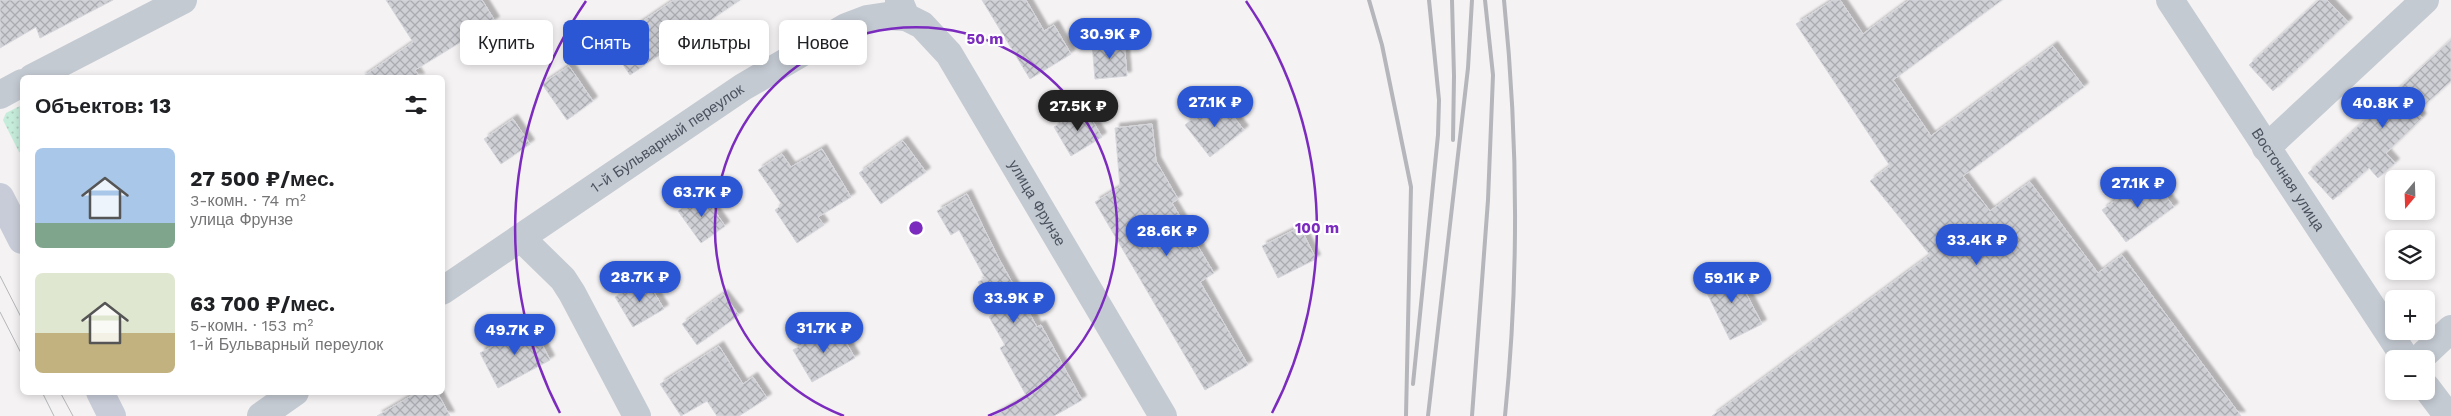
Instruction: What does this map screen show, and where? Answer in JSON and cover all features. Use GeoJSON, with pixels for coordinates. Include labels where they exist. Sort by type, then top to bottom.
{"type":"FeatureCollection","features":[{"type":"Feature","properties":{"kind":"main road"},"geometry":{"type":"LineString","coordinates":[[0,197],[20,236]]}},
{"type":"Feature","properties":{"kind":"main road"},"geometry":{"type":"LineString","coordinates":[[102,395],[112,416]]}},
{"type":"Feature","properties":{"kind":"street"},"geometry":{"type":"LineString","coordinates":[[38,75],[183,0]]}},
{"type":"Feature","properties":{"kind":"street","name":"Восточная улица"},"geometry":{"type":"LineString","coordinates":[[2170,0],[2400,350]]}},
{"type":"Feature","properties":{"kind":"street"},"geometry":{"type":"LineString","coordinates":[[2266,148],[2425,0]]}},
{"type":"Feature","properties":{"kind":"street","name":"1-й Бульварный переулок"},"geometry":{"type":"LineString","coordinates":[[445,289],[743,87],[846,27],[887,16],[902,8]]}},
{"type":"Feature","properties":{"kind":"street","name":"улица Фрунзе"},"geometry":{"type":"LineString","coordinates":[[902,8],[922,25],[949,54],[1163,416]]}},
{"type":"Feature","properties":{"kind":"street"},"geometry":{"type":"LineString","coordinates":[[0,95],[20,84]]}},
{"type":"Feature","properties":{"kind":"street"},"geometry":{"type":"LineString","coordinates":[[520,238],[562,279],[572,293],[637,416]]}},
{"type":"Feature","properties":{"kind":"street"},"geometry":{"type":"LineString","coordinates":[[2429,350],[2451,329]]}},
{"type":"Feature","properties":{"kind":"street"},"geometry":{"type":"LineString","coordinates":[[261,416],[291,395]]}},
{"type":"Feature","properties":{"kind":"street"},"geometry":{"type":"LineString","coordinates":[[2435,399],[2448,416]]}},
{"type":"Feature","properties":{"kind":"green space"},"geometry":{"type":"Polygon","coordinates":[[[20,106],[20,152],[3,120],[6,113],[20,106]]]}},
{"type":"Feature","properties":{"kind":"building"},"geometry":{"type":"Polygon","coordinates":[[[0,0],[113,0],[40,38],[36,27],[0,48],[0,0]]]}},
{"type":"Feature","properties":{"kind":"building"},"geometry":{"type":"Polygon","coordinates":[[[386,0],[482,0],[494,20],[460,20],[460,42],[415,70],[418,75],[365,75],[413,42],[386,0]]]}},
{"type":"Feature","properties":{"kind":"building"},"geometry":{"type":"Polygon","coordinates":[[[674,0],[740,0],[711,20],[659,20],[659,55],[649,62],[649,20],[644,20],[674,0]]]}},
{"type":"Feature","properties":{"kind":"building"},"geometry":{"type":"Polygon","coordinates":[[[982,0],[1026,0],[1044,31],[1054,25],[1071,54],[1030,79],[982,0]]]}},
{"type":"Feature","properties":{"kind":"building"},"geometry":{"type":"Polygon","coordinates":[[[1833,0],[1840,0],[1863,34],[1909,0],[2002,0],[1893,80],[1931,136],[2053,46],[2084,87],[1963,176],[1990,211],[2030,182],[2098,273],[2122,255],[2241,416],[1712,416],[1930,255],[1870,181],[1890,166],[1796,24],[1833,0]]]}},
{"type":"Feature","properties":{"kind":"building"},"geometry":{"type":"Polygon","coordinates":[[[2319,0],[2327,0],[2348,22],[2273,91],[2249,65],[2319,0]]]}},
{"type":"Feature","properties":{"kind":"building"},"geometry":{"type":"Polygon","coordinates":[[[2451,40],[2451,81],[2417,112],[2422,118],[2386,153],[2395,163],[2378,178],[2369,168],[2333,200],[2308,173],[2451,40]]]}},
{"type":"Feature","properties":{"kind":"building"},"geometry":{"type":"Polygon","coordinates":[[[1124,41],[1127,76],[1095,79],[1092,44],[1124,41]]]}},
{"type":"Feature","properties":{"kind":"building"},"geometry":{"type":"Polygon","coordinates":[[[623,65],[645,65],[630,75],[623,65]]]}},
{"type":"Feature","properties":{"kind":"building"},"geometry":{"type":"Polygon","coordinates":[[[569,66],[593,101],[567,120],[542,84],[569,66]]]}},
{"type":"Feature","properties":{"kind":"building"},"geometry":{"type":"Polygon","coordinates":[[[1219,98],[1244,130],[1210,157],[1185,125],[1219,98]]]}},
{"type":"Feature","properties":{"kind":"building"},"geometry":{"type":"Polygon","coordinates":[[[1085,108],[1102,137],[1071,156],[1054,127],[1085,108]]]}},
{"type":"Feature","properties":{"kind":"building"},"geometry":{"type":"Polygon","coordinates":[[[513,119],[530,144],[501,164],[484,139],[513,119]]]}},
{"type":"Feature","properties":{"kind":"building"},"geometry":{"type":"Polygon","coordinates":[[[1152,124],[1156,161],[1178,199],[1172,203],[1214,273],[1200,282],[1248,365],[1205,390],[1095,202],[1120,187],[1115,128],[1152,124]]]}},
{"type":"Feature","properties":{"kind":"building"},"geometry":{"type":"Polygon","coordinates":[[[903,141],[926,172],[881,204],[859,173],[903,141]]]}},
{"type":"Feature","properties":{"kind":"building"},"geometry":{"type":"Polygon","coordinates":[[[822,149],[851,197],[818,217],[824,225],[797,243],[775,210],[782,205],[758,170],[782,154],[791,167],[822,149]]]}},
{"type":"Feature","properties":{"kind":"building"},"geometry":{"type":"Polygon","coordinates":[[[2150,175],[2174,207],[2126,242],[2102,210],[2150,175]]]}},
{"type":"Feature","properties":{"kind":"building"},"geometry":{"type":"Polygon","coordinates":[[[703,194],[725,226],[701,243],[678,211],[703,194]]]}},
{"type":"Feature","properties":{"kind":"building"},"geometry":{"type":"Polygon","coordinates":[[[967,194],[999,259],[1037,327],[1041,325],[1082,400],[1054,416],[993,416],[1027,397],[1000,348],[1005,345],[989,317],[995,313],[978,282],[985,278],[959,230],[951,235],[937,211],[967,194]]]}},
{"type":"Feature","properties":{"kind":"building"},"geometry":{"type":"Polygon","coordinates":[[[1300,227],[1316,259],[1278,278],[1262,246],[1300,227]]]}},
{"type":"Feature","properties":{"kind":"building"},"geometry":{"type":"Polygon","coordinates":[[[1733,268],[1762,324],[1730,340],[1702,283],[1733,268]]]}},
{"type":"Feature","properties":{"kind":"building"},"geometry":{"type":"Polygon","coordinates":[[[646,279],[664,309],[633,327],[615,297],[646,279]]]}},
{"type":"Feature","properties":{"kind":"building"},"geometry":{"type":"Polygon","coordinates":[[[723,294],[739,315],[697,345],[682,324],[723,294]]]}},
{"type":"Feature","properties":{"kind":"building"},"geometry":{"type":"Polygon","coordinates":[[[532,325],[550,360],[498,388],[480,353],[532,325]]]}},
{"type":"Feature","properties":{"kind":"building"},"geometry":{"type":"Polygon","coordinates":[[[836,325],[855,358],[812,382],[793,350],[836,325]]]}},
{"type":"Feature","properties":{"kind":"building"},"geometry":{"type":"Polygon","coordinates":[[[719,346],[743,384],[753,377],[767,398],[739,416],[717,416],[707,401],[681,416],[660,384],[719,346]]]}},
{"type":"Feature","properties":{"kind":"building"},"geometry":{"type":"Polygon","coordinates":[[[413,395],[439,395],[450,416],[377,416],[413,395]]]}},
{"type":"Feature","properties":{"kind":"tram line"},"geometry":{"type":"LineString","coordinates":[[0,276],[20,315]]}},
{"type":"Feature","properties":{"kind":"tram line"},"geometry":{"type":"LineString","coordinates":[[0,312],[20,351]]}},
{"type":"Feature","properties":{"kind":"tram line"},"geometry":{"type":"LineString","coordinates":[[44,395],[54,416]]}},
{"type":"Feature","properties":{"kind":"tram line"},"geometry":{"type":"LineString","coordinates":[[62,395],[73,416]]}},
{"type":"Feature","properties":{"kind":"railway"},"geometry":{"type":"LineString","coordinates":[[1369,0],[1382,45],[1411,187],[1406,416]]}},
{"type":"Feature","properties":{"kind":"railway"},"geometry":{"type":"LineString","coordinates":[[1413,384],[1438,135],[1439,100],[1429,0]]}},
{"type":"Feature","properties":{"kind":"railway"},"geometry":{"type":"LineString","coordinates":[[1452,0],[1453,140]]}},
{"type":"Feature","properties":{"kind":"railway"},"geometry":{"type":"LineString","coordinates":[[1428,416],[1468,68],[1472,0]]}},
{"type":"Feature","properties":{"kind":"railway"},"geometry":{"type":"LineString","coordinates":[[1472,416],[1488,200],[1493,75],[1485,0]]}},
{"type":"Feature","properties":{"kind":"railway"},"geometry":{"type":"LineString","coordinates":[[1504,0],[1512,104],[1515,208],[1513,312],[1505,416]]}}]}
